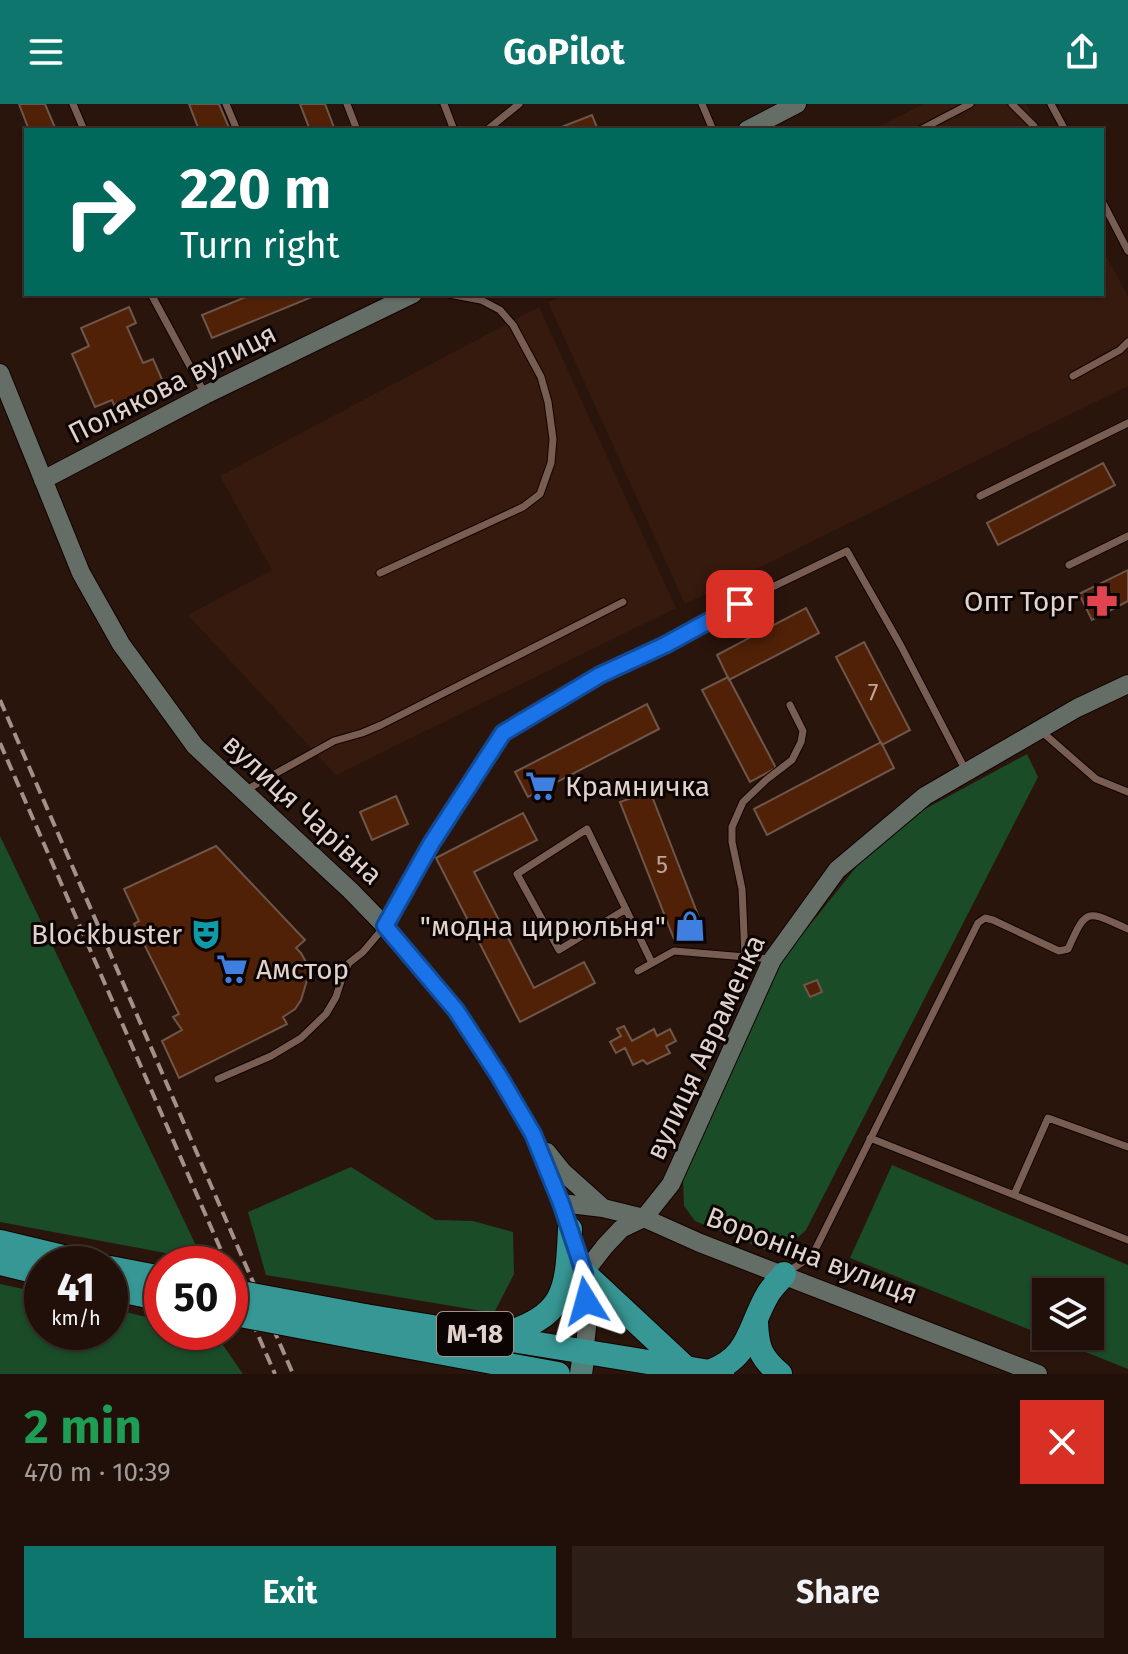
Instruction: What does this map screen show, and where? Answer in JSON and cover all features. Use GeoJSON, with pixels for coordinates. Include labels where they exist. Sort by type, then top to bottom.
{"type":"FeatureCollection","features":[{"type":"Feature","properties":{"kind":"highway"},"geometry":{"type":"LineString","coordinates":[[495,1337],[524,1329],[547,1315],[564,1291],[570,1229]]}},
{"type":"Feature","properties":{"kind":"highway"},"geometry":{"type":"LineString","coordinates":[[0,1242],[24,1248]]}},
{"type":"Feature","properties":{"kind":"highway"},"geometry":{"type":"LineString","coordinates":[[0,1263],[24,1269]]}},
{"type":"Feature","properties":{"kind":"highway"},"geometry":{"type":"LineString","coordinates":[[584,1273],[706,1372],[722,1368],[744,1347],[769,1292],[784,1274]]}},
{"type":"Feature","properties":{"kind":"highway","name":"М-18"},"geometry":{"type":"LineString","coordinates":[[248,1296],[558,1374]]}},
{"type":"Feature","properties":{"kind":"highway","name":"М-18"},"geometry":{"type":"LineString","coordinates":[[248,1315],[366,1328],[495,1337],[582,1363],[706,1372]]}},
{"type":"Feature","properties":{"kind":"highway"},"geometry":{"type":"LineString","coordinates":[[756,1319],[757,1343],[767,1363],[780,1374]]}},
{"type":"Feature","properties":{"kind":"main road"},"geometry":{"type":"LineString","coordinates":[[751,128],[797,104]]}},
{"type":"Feature","properties":{"kind":"main road","name":"Полякова вулиця"},"geometry":{"type":"LineString","coordinates":[[43,480],[205,395],[409,296]]}},
{"type":"Feature","properties":{"kind":"main road","name":"вулиця Чарівна"},"geometry":{"type":"LineString","coordinates":[[0,373],[81,573],[121,644],[195,746],[385,926],[456,1010],[499,1076],[533,1134],[561,1203],[584,1273],[587,1328],[582,1363]]}},
{"type":"Feature","properties":{"kind":"main road","name":"вулиця Авраменка"},"geometry":{"type":"LineString","coordinates":[[584,1273],[621,1229],[644,1218],[671,1184],[772,960],[837,870],[925,796],[1077,708],[1128,684]]}},
{"type":"Feature","properties":{"kind":"main road"},"geometry":{"type":"LineString","coordinates":[[533,1134],[563,1172],[603,1208]]}},
{"type":"Feature","properties":{"kind":"main road","name":"Вороніна вулиця"},"geometry":{"type":"LineString","coordinates":[[561,1203],[603,1208],[644,1218],[700,1243],[1038,1374]]}},
{"type":"Feature","properties":{"kind":"lane"},"geometry":{"type":"LineString","coordinates":[[73,104],[83,128]]}},
{"type":"Feature","properties":{"kind":"lane"},"geometry":{"type":"LineString","coordinates":[[226,104],[236,128]]}},
{"type":"Feature","properties":{"kind":"lane"},"geometry":{"type":"LineString","coordinates":[[347,104],[356,128]]}},
{"type":"Feature","properties":{"kind":"lane"},"geometry":{"type":"LineString","coordinates":[[444,104],[453,128]]}},
{"type":"Feature","properties":{"kind":"lane"},"geometry":{"type":"LineString","coordinates":[[489,128],[519,104]]}},
{"type":"Feature","properties":{"kind":"lane"},"geometry":{"type":"LineString","coordinates":[[702,104],[712,128]]}},
{"type":"Feature","properties":{"kind":"lane"},"geometry":{"type":"LineString","coordinates":[[924,128],[970,104]]}},
{"type":"Feature","properties":{"kind":"lane"},"geometry":{"type":"LineString","coordinates":[[1012,104],[1033,128]]}},
{"type":"Feature","properties":{"kind":"lane"},"geometry":{"type":"LineString","coordinates":[[1051,104],[1064,128]]}},
{"type":"Feature","properties":{"kind":"lane"},"geometry":{"type":"LineString","coordinates":[[1104,205],[1128,251]]}},
{"type":"Feature","properties":{"kind":"lane"},"geometry":{"type":"LineString","coordinates":[[1104,222],[1112,221]]}},
{"type":"Feature","properties":{"kind":"lane"},"geometry":{"type":"LineString","coordinates":[[152,296],[205,395]]}},
{"type":"Feature","properties":{"kind":"lane"},"geometry":{"type":"LineString","coordinates":[[380,573],[523,507],[540,494],[551,463],[553,439],[541,377],[513,325],[500,310],[481,300],[460,296]]}},
{"type":"Feature","properties":{"kind":"lane"},"geometry":{"type":"LineString","coordinates":[[1073,376],[1120,350],[1128,342]]}},
{"type":"Feature","properties":{"kind":"lane"},"geometry":{"type":"LineString","coordinates":[[980,496],[1128,423]]}},
{"type":"Feature","properties":{"kind":"lane"},"geometry":{"type":"LineString","coordinates":[[1069,565],[1128,536]]}},
{"type":"Feature","properties":{"kind":"lane"},"geometry":{"type":"LineString","coordinates":[[218,1079],[271,1056],[301,1038],[326,1014],[349,963],[385,926],[431,844],[503,733],[600,675],[847,551],[901,646],[966,772]]}},
{"type":"Feature","properties":{"kind":"lane"},"geometry":{"type":"LineString","coordinates":[[244,791],[334,741],[381,725],[623,602]]}},
{"type":"Feature","properties":{"kind":"lane"},"geometry":{"type":"LineString","coordinates":[[745,957],[742,889],[732,827],[743,802],[792,760],[801,742],[803,731],[790,705]]}},
{"type":"Feature","properties":{"kind":"lane"},"geometry":{"type":"LineString","coordinates":[[1039,730],[1096,779],[1128,792]]}},
{"type":"Feature","properties":{"kind":"lane"},"geometry":{"type":"LineString","coordinates":[[626,909],[559,950],[517,874],[587,829],[626,909],[652,963]]}},
{"type":"Feature","properties":{"kind":"lane"},"geometry":{"type":"LineString","coordinates":[[784,1274],[812,1256],[978,923],[985,918],[993,920],[1059,951],[1068,949],[1080,922],[1088,915],[1128,929]]}},
{"type":"Feature","properties":{"kind":"lane"},"geometry":{"type":"LineString","coordinates":[[638,971],[674,951],[772,960]]}},
{"type":"Feature","properties":{"kind":"lane"},"geometry":{"type":"LineString","coordinates":[[1014,1195],[1048,1118],[1128,1147]]}},
{"type":"Feature","properties":{"kind":"lane"},"geometry":{"type":"LineString","coordinates":[[870,1138],[1128,1240]]}},
{"type":"Feature","properties":{"kind":"shaded area"},"geometry":{"type":"Polygon","coordinates":[[[923,104],[1026,104],[1039,128],[877,128],[923,104]]]}},
{"type":"Feature","properties":{"kind":"shaded area"},"geometry":{"type":"Polygon","coordinates":[[[1104,252],[1128,296],[1128,386],[685,604],[548,302],[559,296],[1104,296],[1104,252]]]}},
{"type":"Feature","properties":{"kind":"shaded area"},"geometry":{"type":"Polygon","coordinates":[[[539,307],[676,608],[336,775],[188,615],[272,570],[220,476],[539,307]]]}},
{"type":"Feature","properties":{"kind":"green space"},"geometry":{"type":"Polygon","coordinates":[[[1027,754],[1038,777],[806,1230],[784,1250],[771,1252],[695,1221],[684,1206],[683,1180],[782,960],[857,866],[925,809],[1027,754]]]}},
{"type":"Feature","properties":{"kind":"green space"},"geometry":{"type":"Polygon","coordinates":[[[0,836],[196,1246],[144,1246],[144,1249],[0,1222],[0,836]]]}},
{"type":"Feature","properties":{"kind":"green space"},"geometry":{"type":"Polygon","coordinates":[[[892,1165],[1128,1265],[1128,1369],[1080,1350],[1104,1350],[1104,1278],[1032,1278],[1032,1331],[850,1258],[892,1165]]]}},
{"type":"Feature","properties":{"kind":"green space"},"geometry":{"type":"Polygon","coordinates":[[[351,1167],[435,1220],[473,1221],[513,1232],[514,1274],[494,1313],[266,1275],[248,1212],[351,1167]]]}},
{"type":"Feature","properties":{"kind":"green space"},"geometry":{"type":"Polygon","coordinates":[[[0,1284],[24,1289],[24,1350],[128,1350],[128,1312],[144,1316],[144,1350],[226,1350],[243,1374],[0,1374],[0,1284]]]}},
{"type":"Feature","properties":{"kind":"building"},"geometry":{"type":"Polygon","coordinates":[[[19,104],[45,104],[55,128],[28,128],[19,104]]]}},
{"type":"Feature","properties":{"kind":"building"},"geometry":{"type":"Polygon","coordinates":[[[189,104],[219,104],[229,128],[198,128],[189,104]]]}},
{"type":"Feature","properties":{"kind":"building"},"geometry":{"type":"Polygon","coordinates":[[[300,104],[325,104],[334,128],[309,128],[300,104]]]}},
{"type":"Feature","properties":{"kind":"building"},"geometry":{"type":"Polygon","coordinates":[[[592,115],[597,128],[559,128],[592,115]]]}},
{"type":"Feature","properties":{"kind":"building"},"geometry":{"type":"Polygon","coordinates":[[[248,296],[314,296],[212,338],[202,315],[248,296]]]}},
{"type":"Feature","properties":{"kind":"building"},"geometry":{"type":"Polygon","coordinates":[[[129,307],[136,323],[127,327],[143,363],[153,359],[168,393],[139,406],[134,396],[114,405],[112,400],[95,407],[72,354],[89,346],[81,328],[129,307]]]}},
{"type":"Feature","properties":{"kind":"building"},"geometry":{"type":"Polygon","coordinates":[[[1103,463],[1115,485],[998,545],[987,523],[1103,463]]]}},
{"type":"Feature","properties":{"kind":"building"},"geometry":{"type":"Polygon","coordinates":[[[1128,570],[1128,601],[1092,620],[1079,594],[1128,570]]]}},
{"type":"Feature","properties":{"kind":"building"},"geometry":{"type":"Polygon","coordinates":[[[806,608],[819,633],[729,680],[717,655],[806,608]]]}},
{"type":"Feature","properties":{"kind":"building"},"geometry":{"type":"Polygon","coordinates":[[[864,642],[910,730],[882,745],[836,657],[864,642]]]}},
{"type":"Feature","properties":{"kind":"building"},"geometry":{"type":"Polygon","coordinates":[[[728,677],[776,768],[750,782],[702,690],[728,677]]]}},
{"type":"Feature","properties":{"kind":"building"},"geometry":{"type":"Polygon","coordinates":[[[647,704],[659,729],[528,797],[515,772],[647,704]]]}},
{"type":"Feature","properties":{"kind":"building"},"geometry":{"type":"Polygon","coordinates":[[[881,742],[894,768],[767,835],[754,809],[881,742]]]}},
{"type":"Feature","properties":{"kind":"building"},"geometry":{"type":"Polygon","coordinates":[[[650,791],[703,928],[674,939],[620,802],[650,791]]]}},
{"type":"Feature","properties":{"kind":"building"},"geometry":{"type":"Polygon","coordinates":[[[396,796],[408,824],[372,840],[360,812],[396,796]]]}},
{"type":"Feature","properties":{"kind":"building"},"geometry":{"type":"Polygon","coordinates":[[[523,813],[537,840],[474,872],[534,988],[584,962],[595,983],[520,1022],[436,858],[523,813]]]}},
{"type":"Feature","properties":{"kind":"building","name":"Амстор"},"geometry":{"type":"Polygon","coordinates":[[[216,846],[305,940],[296,948],[306,962],[308,977],[301,1000],[295,1009],[283,1017],[287,1024],[179,1078],[162,1041],[182,1030],[173,1017],[179,1014],[134,924],[139,921],[124,889],[216,846]]]}},
{"type":"Feature","properties":{"kind":"building"},"geometry":{"type":"Polygon","coordinates":[[[817,980],[822,992],[810,997],[804,985],[817,980]]]}},
{"type":"Feature","properties":{"kind":"building"},"geometry":{"type":"Polygon","coordinates":[[[624,1026],[632,1041],[654,1029],[657,1036],[670,1029],[676,1041],[666,1046],[670,1053],[647,1064],[643,1060],[633,1065],[625,1048],[616,1053],[610,1042],[621,1036],[617,1029],[624,1026]]]}},
{"type":"Feature","properties":{"kind":"railway"},"geometry":{"type":"LineString","coordinates":[[0,700],[293,1374]]}},
{"type":"Feature","properties":{"kind":"railway"},"geometry":{"type":"LineString","coordinates":[[0,743],[219,1246]]}},
{"type":"Feature","properties":{"kind":"railway"},"geometry":{"type":"LineString","coordinates":[[248,1312],[275,1374]]}},
{"type":"Feature","properties":{"kind":"place","name":"Опт Торг"},"geometry":{"type":"Point","coordinates":[1102,601]}},
{"type":"Feature","properties":{"kind":"place","name":"Крамничка"},"geometry":{"type":"Point","coordinates":[541,786]}},
{"type":"Feature","properties":{"kind":"place","name":"\"модна цирюльня\""},"geometry":{"type":"Point","coordinates":[690,926]}},
{"type":"Feature","properties":{"kind":"place","name":"Blockbuster"},"geometry":{"type":"Point","coordinates":[206,934]}},
{"type":"Feature","properties":{"kind":"place","name":"Амстор"},"geometry":{"type":"Point","coordinates":[232,969]}},
{"type":"Feature","properties":{"kind":"route"},"geometry":{"type":"LineString","coordinates":[[586,1301],[584,1273],[561,1203],[533,1134],[456,1010],[385,926],[431,844],[503,733],[600,675],[665,645],[740,604]]}}]}
